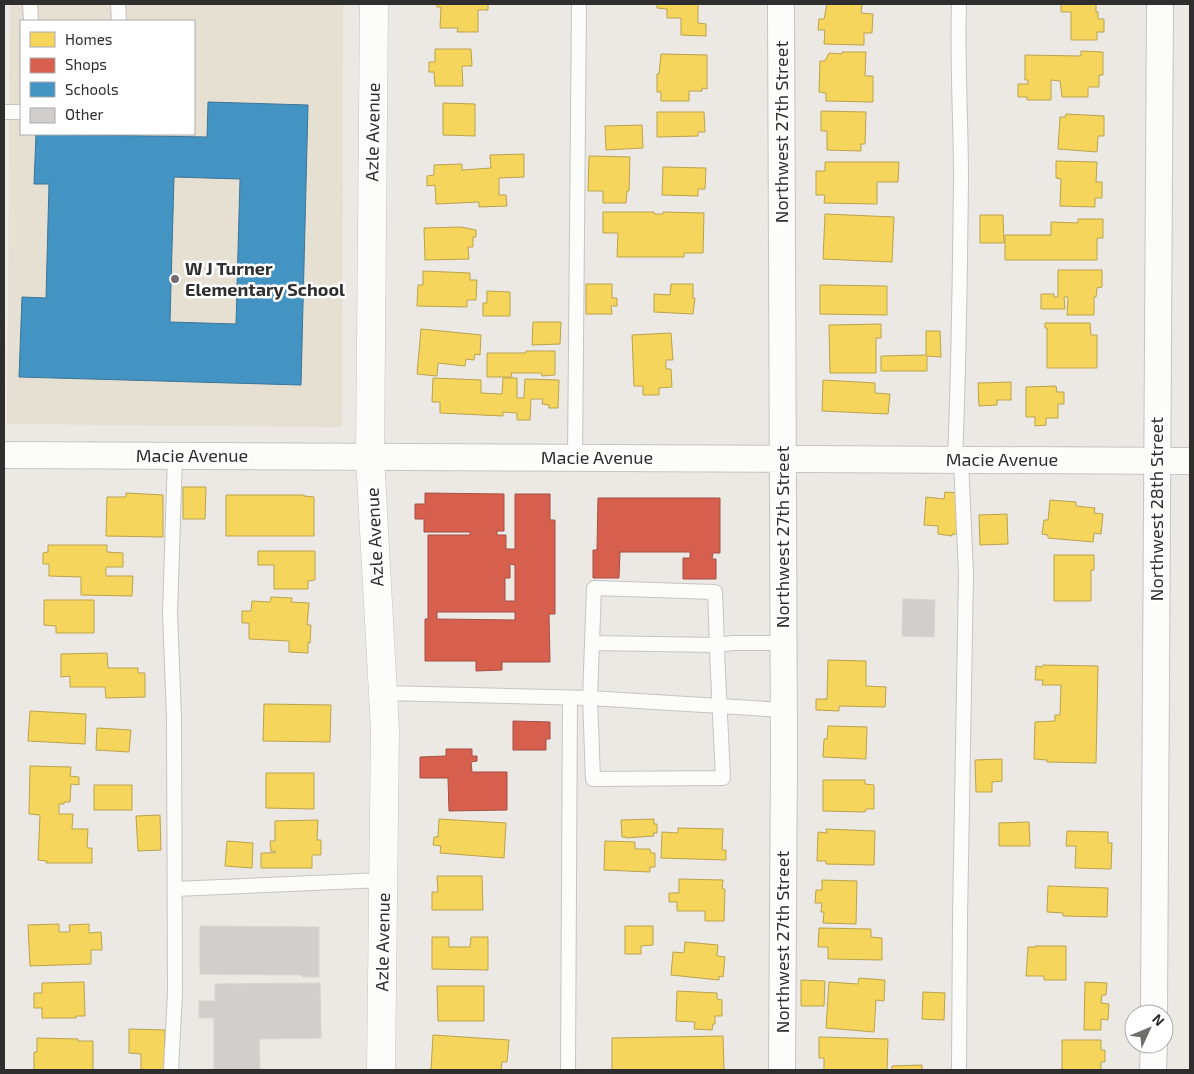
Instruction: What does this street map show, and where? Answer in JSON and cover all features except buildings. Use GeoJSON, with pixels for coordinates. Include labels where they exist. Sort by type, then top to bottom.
{"type":"FeatureCollection","features":[{"type":"Feature","properties":{"kind":"main road","name":"Azle Avenue"},"geometry":{"type":"LineString","coordinates":[[374,4],[370,457],[385,730],[381,1070]]}},
{"type":"Feature","properties":{"kind":"street","name":"Northwest 27th Street"},"geometry":{"type":"LineString","coordinates":[[781,4],[784,710],[782,1070]]}},
{"type":"Feature","properties":{"kind":"street","name":"Northwest 28th Street"},"geometry":{"type":"LineString","coordinates":[[1154,1004],[1160,4]]}},
{"type":"Feature","properties":{"kind":"street","name":"Macie Avenue"},"geometry":{"type":"LineString","coordinates":[[4,455],[1190,460]]}},
{"type":"Feature","properties":{"kind":"street"},"geometry":{"type":"LineString","coordinates":[[1153,1070],[1154,1054]]}},
{"type":"Feature","properties":{"kind":"lane"},"geometry":{"type":"LineString","coordinates":[[30,4],[31,20]]}},
{"type":"Feature","properties":{"kind":"lane"},"geometry":{"type":"LineString","coordinates":[[118,4],[119,20]]}},
{"type":"Feature","properties":{"kind":"lane"},"geometry":{"type":"LineString","coordinates":[[574,458],[579,4]]}},
{"type":"Feature","properties":{"kind":"lane"},"geometry":{"type":"LineString","coordinates":[[959,4],[958,460],[966,574],[959,1070]]}},
{"type":"Feature","properties":{"kind":"lane"},"geometry":{"type":"LineString","coordinates":[[4,112],[20,112]]}},
{"type":"Feature","properties":{"kind":"lane"},"geometry":{"type":"LineString","coordinates":[[171,1070],[175,992],[175,889],[174,718],[170,613],[175,456]]}},
{"type":"Feature","properties":{"kind":"lane"},"geometry":{"type":"LineString","coordinates":[[594,588],[715,592],[717,645],[723,778],[592,780],[590,698],[594,588]]}},
{"type":"Feature","properties":{"kind":"lane"},"geometry":{"type":"LineString","coordinates":[[592,643],[717,645],[733,643],[783,643]]}},
{"type":"Feature","properties":{"kind":"lane"},"geometry":{"type":"LineString","coordinates":[[383,693],[590,698],[720,708],[784,710]]}},
{"type":"Feature","properties":{"kind":"lane"},"geometry":{"type":"LineString","coordinates":[[568,1070],[570,698]]}},
{"type":"Feature","properties":{"kind":"lane"},"geometry":{"type":"LineString","coordinates":[[175,889],[383,880]]}},
{"type":"Feature","properties":{"kind":"shaded area","name":"W J Turner Elementary School"},"geometry":{"type":"Polygon","coordinates":[[[10,4],[343,4],[342,427],[7,424],[10,4]]]}},
{"type":"Feature","properties":{"kind":"place","name":"W J Turner Elementary School"},"geometry":{"type":"Point","coordinates":[175,279]}}]}
